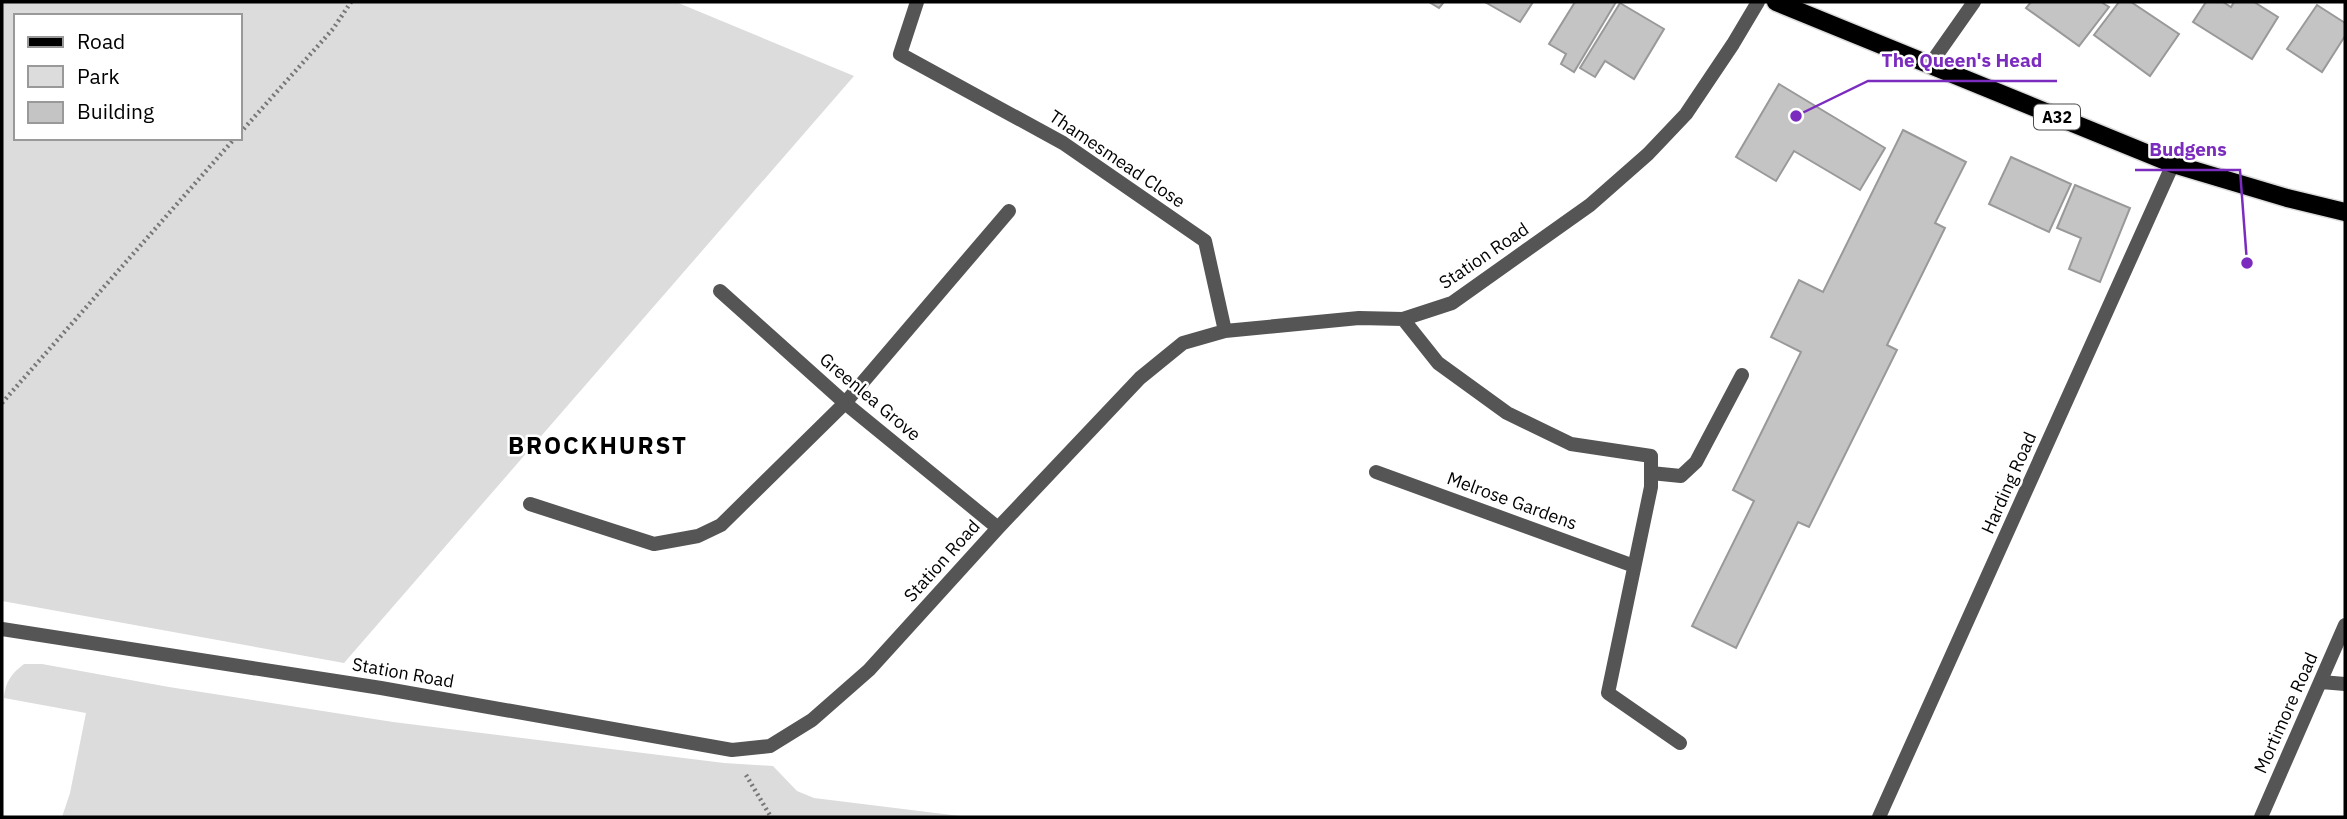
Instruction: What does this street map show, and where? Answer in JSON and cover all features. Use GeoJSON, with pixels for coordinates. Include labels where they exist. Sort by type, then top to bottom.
{"type":"FeatureCollection","features":[{"type":"Feature","properties":{"kind":"main road","name":"A32"},"geometry":{"type":"LineString","coordinates":[[1776,2],[2173,164],[2287,198],[2345,212]]}},
{"type":"Feature","properties":{"kind":"street","name":"Thamesmead Close"},"geometry":{"type":"LineString","coordinates":[[917,2],[900,54],[1063,143],[1205,241],[1225,331]]}},
{"type":"Feature","properties":{"kind":"street","name":"Station Road"},"geometry":{"type":"LineString","coordinates":[[2,629],[381,688],[732,750],[770,746],[812,720],[869,670],[1140,378],[1183,343],[1225,331],[1359,318],[1403,319],[1452,303],[1590,205],[1648,154],[1686,114],[1734,44],[1758,2]]}},
{"type":"Feature","properties":{"kind":"street"},"geometry":{"type":"LineString","coordinates":[[1929,66],[1974,2]]}},
{"type":"Feature","properties":{"kind":"street","name":"Harding Road"},"geometry":{"type":"LineString","coordinates":[[1879,817],[2173,164]]}},
{"type":"Feature","properties":{"kind":"street"},"geometry":{"type":"LineString","coordinates":[[530,504],[654,544],[698,536],[721,525],[845,402],[1009,211]]}},
{"type":"Feature","properties":{"kind":"street","name":"Greenlea Grove"},"geometry":{"type":"LineString","coordinates":[[720,291],[845,402],[998,528]]}},
{"type":"Feature","properties":{"kind":"street"},"geometry":{"type":"LineString","coordinates":[[1403,319],[1438,363],[1507,413],[1571,444],[1651,456],[1651,487],[1608,693],[1680,743]]}},
{"type":"Feature","properties":{"kind":"street"},"geometry":{"type":"LineString","coordinates":[[1651,473],[1681,476],[1696,463],[1742,375]]}},
{"type":"Feature","properties":{"kind":"street","name":"Melrose Gardens"},"geometry":{"type":"LineString","coordinates":[[1376,472],[1634,566]]}},
{"type":"Feature","properties":{"kind":"street","name":"Mortimore Road"},"geometry":{"type":"LineString","coordinates":[[2261,817],[2345,625]]}},
{"type":"Feature","properties":{"kind":"street"},"geometry":{"type":"LineString","coordinates":[[2320,682],[2345,684]]}},
{"type":"Feature","properties":{"kind":"path"},"geometry":{"type":"LineString","coordinates":[[242,131],[333,29],[351,2]]}},
{"type":"Feature","properties":{"kind":"path"},"geometry":{"type":"LineString","coordinates":[[2,404],[233,140]]}},
{"type":"Feature","properties":{"kind":"path"},"geometry":{"type":"LineString","coordinates":[[732,750],[771,817]]}},
{"type":"Feature","properties":{"kind":"green space"},"geometry":{"type":"Polygon","coordinates":[[[2,2],[676,2],[854,76],[344,663],[2,601],[2,2]]]}},
{"type":"Feature","properties":{"kind":"green space"},"geometry":{"type":"Polygon","coordinates":[[[24,664],[42,664],[393,722],[724,763],[773,766],[797,791],[814,798],[968,817],[62,817],[70,793],[86,713],[4,698],[10,678],[24,664]]]}},
{"type":"Feature","properties":{"kind":"building"},"geometry":{"type":"Polygon","coordinates":[[[1429,2],[1444,2],[1439,8],[1429,2]]]}},
{"type":"Feature","properties":{"kind":"building"},"geometry":{"type":"Polygon","coordinates":[[[1485,2],[1533,2],[1520,22],[1485,2]]]}},
{"type":"Feature","properties":{"kind":"building"},"geometry":{"type":"Polygon","coordinates":[[[1575,2],[1616,2],[1574,72],[1561,64],[1566,54],[1549,44],[1575,2]]]}},
{"type":"Feature","properties":{"kind":"building"},"geometry":{"type":"Polygon","coordinates":[[[2031,2],[2101,2],[2109,7],[2079,46],[2026,8],[2031,2]]]}},
{"type":"Feature","properties":{"kind":"building"},"geometry":{"type":"Polygon","coordinates":[[[2119,2],[2131,2],[2179,34],[2150,76],[2094,35],[2119,2]]]}},
{"type":"Feature","properties":{"kind":"building"},"geometry":{"type":"Polygon","coordinates":[[[2206,2],[2223,2],[2231,7],[2234,2],[2254,2],[2278,17],[2252,59],[2193,22],[2206,2]]]}},
{"type":"Feature","properties":{"kind":"building"},"geometry":{"type":"Polygon","coordinates":[[[1620,3],[1664,29],[1634,79],[1605,61],[1595,77],[1580,68],[1620,3]]]}},
{"type":"Feature","properties":{"kind":"building"},"geometry":{"type":"Polygon","coordinates":[[[2317,5],[2345,23],[2345,36],[2322,72],[2287,49],[2317,5]]]}},
{"type":"Feature","properties":{"kind":"building"},"geometry":{"type":"Polygon","coordinates":[[[1779,84],[1885,148],[1860,190],[1794,151],[1776,181],[1736,157],[1779,84]]]}},
{"type":"Feature","properties":{"kind":"building"},"geometry":{"type":"Polygon","coordinates":[[[1903,130],[1966,162],[1935,223],[1945,228],[1887,345],[1897,350],[1809,527],[1798,522],[1736,648],[1692,626],[1754,501],[1733,490],[1801,352],[1771,337],[1799,280],[1823,292],[1903,130]]]}},
{"type":"Feature","properties":{"kind":"building"},"geometry":{"type":"Polygon","coordinates":[[[2011,157],[2071,184],[2049,232],[1989,204],[2011,157]]]}},
{"type":"Feature","properties":{"kind":"building"},"geometry":{"type":"Polygon","coordinates":[[[2075,185],[2130,208],[2100,282],[2069,269],[2081,238],[2057,228],[2075,185]]]}},
{"type":"Feature","properties":{"kind":"place","name":"The Queen's Head"},"geometry":{"type":"Point","coordinates":[1796,116]}},
{"type":"Feature","properties":{"kind":"place","name":"Budgens"},"geometry":{"type":"Point","coordinates":[2247,263]}},
{"type":"Feature","properties":{"kind":"district","name":"BROCKHURST"},"geometry":{"type":"Point","coordinates":[598,446]}}]}
